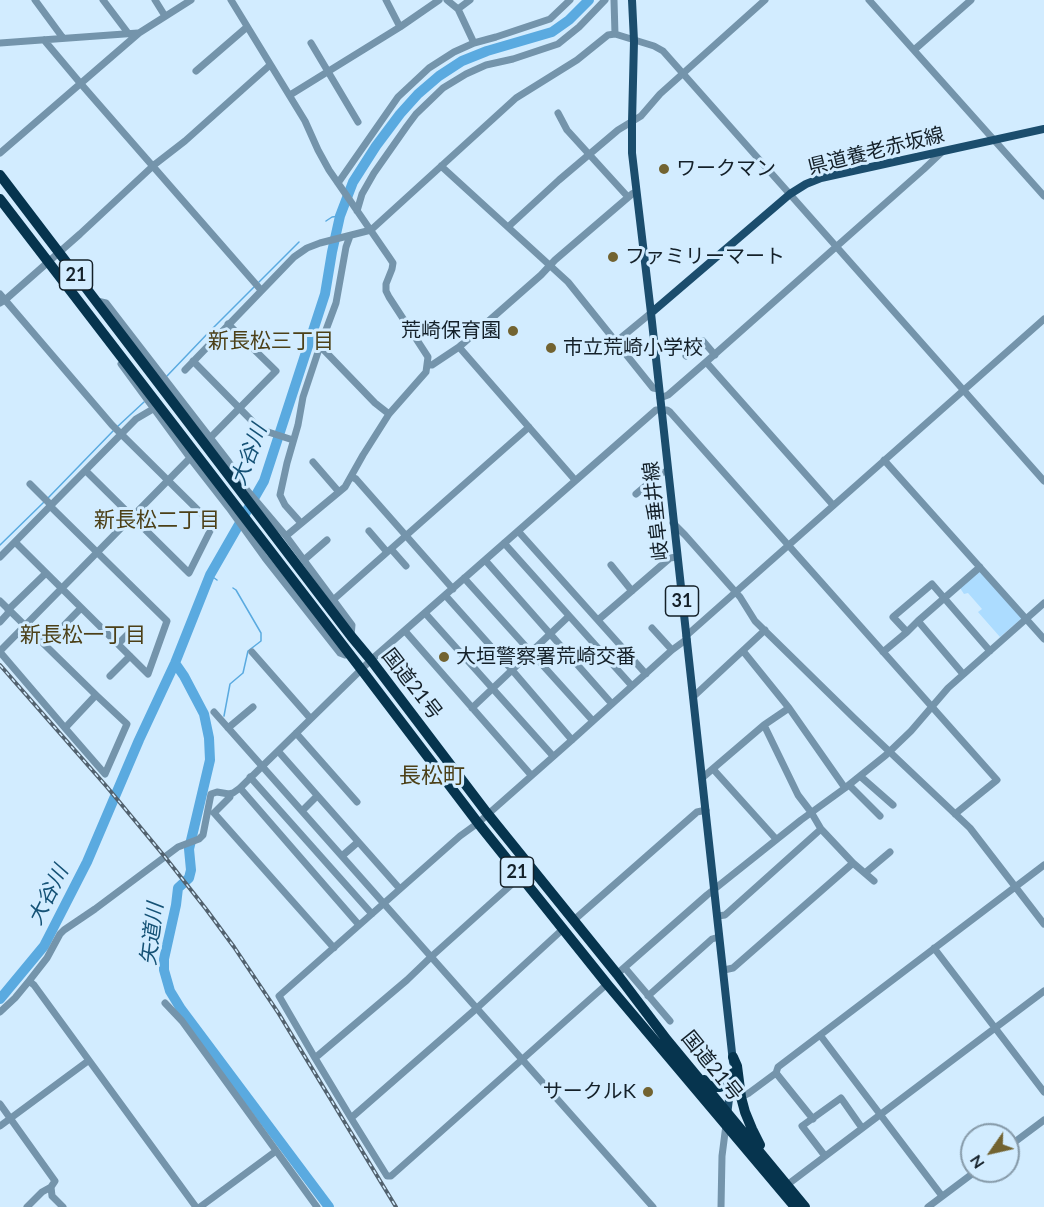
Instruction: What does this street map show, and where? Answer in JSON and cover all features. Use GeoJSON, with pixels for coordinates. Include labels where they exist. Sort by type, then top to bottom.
{"type":"FeatureCollection","features":[{"type":"Feature","properties":{"kind":"highway","name":"国道21号"},"geometry":{"type":"LineString","coordinates":[[0,175],[161,381],[351,636],[487,813],[574,920],[621,971],[667,1040],[805,1207]]}},
{"type":"Feature","properties":{"kind":"highway","name":"国道21号"},"geometry":{"type":"LineString","coordinates":[[0,199],[142,384],[153,404],[361,669],[478,823],[607,984],[795,1207]]}},
{"type":"Feature","properties":{"kind":"highway","name":"21"},"geometry":{"type":"LineString","coordinates":[[667,1040],[708,1085],[724,1086],[733,1073]]}},
{"type":"Feature","properties":{"kind":"highway","name":"21"},"geometry":{"type":"LineString","coordinates":[[733,1057],[737,1066],[741,1097],[752,1130],[777,1172]]}},
{"type":"Feature","properties":{"kind":"main road","name":"岐阜垂井線"},"geometry":{"type":"LineString","coordinates":[[632,0],[634,41],[632,194],[651,313],[733,1057],[726,1125]]}},
{"type":"Feature","properties":{"kind":"main road","name":"県道養老赤坂線"},"geometry":{"type":"LineString","coordinates":[[651,313],[790,194],[806,184],[821,178],[1044,129]]}},
{"type":"Feature","properties":{"kind":"street"},"geometry":{"type":"LineString","coordinates":[[35,0],[63,38]]}},
{"type":"Feature","properties":{"kind":"street"},"geometry":{"type":"LineString","coordinates":[[103,0],[128,33]]}},
{"type":"Feature","properties":{"kind":"street"},"geometry":{"type":"LineString","coordinates":[[155,0],[165,16]]}},
{"type":"Feature","properties":{"kind":"street"},"geometry":{"type":"LineString","coordinates":[[0,153],[139,33],[191,0]]}},
{"type":"Feature","properties":{"kind":"street"},"geometry":{"type":"LineString","coordinates":[[231,0],[290,94],[318,150],[339,185],[393,263],[386,291],[428,357],[426,372],[389,414],[345,487],[286,536]]}},
{"type":"Feature","properties":{"kind":"street"},"geometry":{"type":"LineString","coordinates":[[386,0],[400,27]]}},
{"type":"Feature","properties":{"kind":"street"},"geometry":{"type":"LineString","coordinates":[[290,94],[400,27],[439,0]]}},
{"type":"Feature","properties":{"kind":"street"},"geometry":{"type":"LineString","coordinates":[[447,0],[458,9],[474,43]]}},
{"type":"Feature","properties":{"kind":"street"},"geometry":{"type":"LineString","coordinates":[[458,9],[470,0]]}},
{"type":"Feature","properties":{"kind":"street"},"geometry":{"type":"LineString","coordinates":[[339,185],[371,134],[398,98],[429,68],[454,52],[474,43],[550,19],[570,0]]}},
{"type":"Feature","properties":{"kind":"street"},"geometry":{"type":"LineString","coordinates":[[356,210],[374,173],[394,144],[416,114],[443,88],[486,65],[513,59],[558,44],[579,27],[605,0]]}},
{"type":"Feature","properties":{"kind":"street"},"geometry":{"type":"LineString","coordinates":[[614,0],[615,34]]}},
{"type":"Feature","properties":{"kind":"street"},"geometry":{"type":"LineString","coordinates":[[508,227],[618,130],[641,116],[682,73],[765,0]]}},
{"type":"Feature","properties":{"kind":"street"},"geometry":{"type":"LineString","coordinates":[[870,0],[1044,196]]}},
{"type":"Feature","properties":{"kind":"street"},"geometry":{"type":"LineString","coordinates":[[915,50],[971,0]]}},
{"type":"Feature","properties":{"kind":"street"},"geometry":{"type":"LineString","coordinates":[[196,71],[247,27]]}},
{"type":"Feature","properties":{"kind":"street"},"geometry":{"type":"LineString","coordinates":[[0,43],[139,33]]}},
{"type":"Feature","properties":{"kind":"street"},"geometry":{"type":"LineString","coordinates":[[185,370],[294,257],[307,248],[323,242],[371,230],[516,98],[577,60],[608,35],[615,34],[663,51],[1044,481]]}},
{"type":"Feature","properties":{"kind":"street"},"geometry":{"type":"LineString","coordinates":[[44,40],[261,290]]}},
{"type":"Feature","properties":{"kind":"street"},"geometry":{"type":"LineString","coordinates":[[311,43],[358,122]]}},
{"type":"Feature","properties":{"kind":"street"},"geometry":{"type":"LineString","coordinates":[[86,471],[189,573],[213,525],[117,430],[2,299],[49,262],[154,165],[185,141],[270,65]]}},
{"type":"Feature","properties":{"kind":"street"},"geometry":{"type":"LineString","coordinates":[[428,365],[432,365],[459,347],[632,194],[567,130],[558,113]]}},
{"type":"Feature","properties":{"kind":"street"},"geometry":{"type":"LineString","coordinates":[[441,166],[576,290],[653,388],[659,394],[668,395],[942,152]]}},
{"type":"Feature","properties":{"kind":"street"},"geometry":{"type":"LineString","coordinates":[[301,523],[285,505],[280,495],[291,439],[304,392],[336,303],[348,236]]}},
{"type":"Feature","properties":{"kind":"street"},"geometry":{"type":"LineString","coordinates":[[617,341],[651,313]]}},
{"type":"Feature","properties":{"kind":"street"},"geometry":{"type":"LineString","coordinates":[[607,984],[391,1176],[387,1176],[351,1119],[279,996],[572,740],[735,591],[1044,319]]}},
{"type":"Feature","properties":{"kind":"street"},"geometry":{"type":"LineString","coordinates":[[209,439],[276,371],[228,324]]}},
{"type":"Feature","properties":{"kind":"street"},"geometry":{"type":"LineString","coordinates":[[686,356],[703,341],[715,355]]}},
{"type":"Feature","properties":{"kind":"street"},"geometry":{"type":"LineString","coordinates":[[320,346],[375,403],[389,414]]}},
{"type":"Feature","properties":{"kind":"street"},"geometry":{"type":"LineString","coordinates":[[459,347],[576,480]]}},
{"type":"Feature","properties":{"kind":"street"},"geometry":{"type":"LineString","coordinates":[[116,350],[118,361],[153,404],[191,457],[233,507]]}},
{"type":"Feature","properties":{"kind":"street"},"geometry":{"type":"LineString","coordinates":[[193,361],[258,427],[291,439]]}},
{"type":"Feature","properties":{"kind":"street"},"geometry":{"type":"LineString","coordinates":[[706,362],[833,505]]}},
{"type":"Feature","properties":{"kind":"street"},"geometry":{"type":"LineString","coordinates":[[161,381],[228,461],[245,492]]}},
{"type":"Feature","properties":{"kind":"street"},"geometry":{"type":"LineString","coordinates":[[0,557],[47,502],[86,471],[117,430],[136,419],[153,404]]}},
{"type":"Feature","properties":{"kind":"street"},"geometry":{"type":"LineString","coordinates":[[0,1012],[30,981],[64,930],[184,844],[199,839],[203,835],[212,794],[234,793],[240,788],[361,669],[654,411],[668,410],[670,412],[997,780],[955,814]]}},
{"type":"Feature","properties":{"kind":"street"},"geometry":{"type":"LineString","coordinates":[[333,600],[529,427]]}},
{"type":"Feature","properties":{"kind":"street"},"geometry":{"type":"LineString","coordinates":[[0,601],[25,625],[96,695],[127,724],[105,774],[0,651],[25,625],[62,589],[96,553],[133,517],[191,457]]}},
{"type":"Feature","properties":{"kind":"street"},"geometry":{"type":"LineString","coordinates":[[884,460],[1044,639]]}},
{"type":"Feature","properties":{"kind":"street"},"geometry":{"type":"LineString","coordinates":[[314,462],[339,492]]}},
{"type":"Feature","properties":{"kind":"street"},"geometry":{"type":"LineString","coordinates":[[636,494],[661,473],[668,471]]}},
{"type":"Feature","properties":{"kind":"street"},"geometry":{"type":"LineString","coordinates":[[352,477],[453,588]]}},
{"type":"Feature","properties":{"kind":"street"},"geometry":{"type":"LineString","coordinates":[[15,542],[148,674],[167,621],[96,553],[30,484]]}},
{"type":"Feature","properties":{"kind":"street"},"geometry":{"type":"LineString","coordinates":[[263,515],[286,536],[352,625],[351,636]]}},
{"type":"Feature","properties":{"kind":"street"},"geometry":{"type":"LineString","coordinates":[[673,523],[735,591],[755,621],[970,828],[1044,924]]}},
{"type":"Feature","properties":{"kind":"street"},"geometry":{"type":"LineString","coordinates":[[369,531],[406,566]]}},
{"type":"Feature","properties":{"kind":"street"},"geometry":{"type":"LineString","coordinates":[[518,531],[646,674]]}},
{"type":"Feature","properties":{"kind":"street"},"geometry":{"type":"LineString","coordinates":[[304,560],[327,540]]}},
{"type":"Feature","properties":{"kind":"street"},"geometry":{"type":"LineString","coordinates":[[504,543],[632,686]]}},
{"type":"Feature","properties":{"kind":"street"},"geometry":{"type":"LineString","coordinates":[[598,620],[670,558],[677,557]]}},
{"type":"Feature","properties":{"kind":"street"},"geometry":{"type":"LineString","coordinates":[[485,560],[612,704]]}},
{"type":"Feature","properties":{"kind":"street"},"geometry":{"type":"LineString","coordinates":[[611,565],[632,591]]}},
{"type":"Feature","properties":{"kind":"street"},"geometry":{"type":"LineString","coordinates":[[883,652],[980,567]]}},
{"type":"Feature","properties":{"kind":"street"},"geometry":{"type":"LineString","coordinates":[[0,621],[46,573]]}},
{"type":"Feature","properties":{"kind":"street"},"geometry":{"type":"LineString","coordinates":[[464,578],[593,721]]}},
{"type":"Feature","properties":{"kind":"street"},"geometry":{"type":"LineString","coordinates":[[907,632],[893,617],[932,584],[990,651]]}},
{"type":"Feature","properties":{"kind":"street"},"geometry":{"type":"LineString","coordinates":[[445,595],[572,740]]}},
{"type":"Feature","properties":{"kind":"street"},"geometry":{"type":"LineString","coordinates":[[670,1021],[621,971],[715,889],[889,751],[911,731],[948,688],[1044,603]]}},
{"type":"Feature","properties":{"kind":"street"},"geometry":{"type":"LineString","coordinates":[[45,645],[81,608]]}},
{"type":"Feature","properties":{"kind":"street"},"geometry":{"type":"LineString","coordinates":[[425,613],[553,756]]}},
{"type":"Feature","properties":{"kind":"street"},"geometry":{"type":"LineString","coordinates":[[472,708],[569,616]]}},
{"type":"Feature","properties":{"kind":"street"},"geometry":{"type":"LineString","coordinates":[[918,621],[963,674]]}},
{"type":"Feature","properties":{"kind":"street"},"geometry":{"type":"LineString","coordinates":[[118,644],[135,627]]}},
{"type":"Feature","properties":{"kind":"street"},"geometry":{"type":"LineString","coordinates":[[652,628],[672,650]]}},
{"type":"Feature","properties":{"kind":"street"},"geometry":{"type":"LineString","coordinates":[[693,697],[765,630]]}},
{"type":"Feature","properties":{"kind":"street"},"geometry":{"type":"LineString","coordinates":[[405,631],[531,775]]}},
{"type":"Feature","properties":{"kind":"street"},"geometry":{"type":"LineString","coordinates":[[743,651],[847,786],[880,816]]}},
{"type":"Feature","properties":{"kind":"street"},"geometry":{"type":"LineString","coordinates":[[252,652],[310,718]]}},
{"type":"Feature","properties":{"kind":"street"},"geometry":{"type":"LineString","coordinates":[[110,676],[130,656]]}},
{"type":"Feature","properties":{"kind":"street"},"geometry":{"type":"LineString","coordinates":[[65,728],[96,695]]}},
{"type":"Feature","properties":{"kind":"street"},"geometry":{"type":"LineString","coordinates":[[228,728],[253,707]]}},
{"type":"Feature","properties":{"kind":"street"},"geometry":{"type":"LineString","coordinates":[[702,778],[764,725],[789,708]]}},
{"type":"Feature","properties":{"kind":"street"},"geometry":{"type":"LineString","coordinates":[[214,712],[653,1207]]}},
{"type":"Feature","properties":{"kind":"street"},"geometry":{"type":"LineString","coordinates":[[764,725],[798,795],[821,830],[874,881]]}},
{"type":"Feature","properties":{"kind":"street"},"geometry":{"type":"LineString","coordinates":[[296,733],[357,802]]}},
{"type":"Feature","properties":{"kind":"street"},"geometry":{"type":"LineString","coordinates":[[278,751],[400,889]]}},
{"type":"Feature","properties":{"kind":"street"},"geometry":{"type":"LineString","coordinates":[[714,769],[776,839]]}},
{"type":"Feature","properties":{"kind":"street"},"geometry":{"type":"LineString","coordinates":[[860,776],[893,806]]}},
{"type":"Feature","properties":{"kind":"street"},"geometry":{"type":"LineString","coordinates":[[250,777],[372,914]]}},
{"type":"Feature","properties":{"kind":"street"},"geometry":{"type":"LineString","coordinates":[[240,788],[359,925]]}},
{"type":"Feature","properties":{"kind":"street"},"geometry":{"type":"LineString","coordinates":[[229,794],[230,797],[214,813],[334,948]]}},
{"type":"Feature","properties":{"kind":"street"},"geometry":{"type":"LineString","coordinates":[[302,811],[317,796]]}},
{"type":"Feature","properties":{"kind":"street"},"geometry":{"type":"LineString","coordinates":[[574,920],[698,812],[706,810]]}},
{"type":"Feature","properties":{"kind":"street"},"geometry":{"type":"LineString","coordinates":[[301,835],[314,825]]}},
{"type":"Feature","properties":{"kind":"street"},"geometry":{"type":"LineString","coordinates":[[718,916],[724,915],[821,830]]}},
{"type":"Feature","properties":{"kind":"street"},"geometry":{"type":"LineString","coordinates":[[304,862],[325,838]]}},
{"type":"Feature","properties":{"kind":"street"},"geometry":{"type":"LineString","coordinates":[[342,856],[358,842]]}},
{"type":"Feature","properties":{"kind":"street"},"geometry":{"type":"LineString","coordinates":[[866,873],[890,852]]}},
{"type":"Feature","properties":{"kind":"street"},"geometry":{"type":"LineString","coordinates":[[724,970],[734,968],[853,863]]}},
{"type":"Feature","properties":{"kind":"street"},"geometry":{"type":"LineString","coordinates":[[741,1097],[776,1073],[778,1067],[1044,865]]}},
{"type":"Feature","properties":{"kind":"street"},"geometry":{"type":"LineString","coordinates":[[315,1058],[407,980],[521,876]]}},
{"type":"Feature","properties":{"kind":"street"},"geometry":{"type":"LineString","coordinates":[[351,1119],[563,930]]}},
{"type":"Feature","properties":{"kind":"street"},"geometry":{"type":"LineString","coordinates":[[648,996],[712,939],[719,937]]}},
{"type":"Feature","properties":{"kind":"street"},"geometry":{"type":"LineString","coordinates":[[934,948],[1044,1092]]}},
{"type":"Feature","properties":{"kind":"street"},"geometry":{"type":"LineString","coordinates":[[30,981],[198,1207],[276,1151]]}},
{"type":"Feature","properties":{"kind":"street"},"geometry":{"type":"LineString","coordinates":[[787,1185],[1044,991]]}},
{"type":"Feature","properties":{"kind":"street"},"geometry":{"type":"LineString","coordinates":[[165,1003],[182,1021],[317,1207]]}},
{"type":"Feature","properties":{"kind":"street"},"geometry":{"type":"LineString","coordinates":[[820,1035],[942,1196]]}},
{"type":"Feature","properties":{"kind":"street"},"geometry":{"type":"LineString","coordinates":[[0,1126],[88,1061]]}},
{"type":"Feature","properties":{"kind":"street"},"geometry":{"type":"LineString","coordinates":[[776,1073],[813,1119]]}},
{"type":"Feature","properties":{"kind":"street"},"geometry":{"type":"LineString","coordinates":[[825,1156],[802,1126],[841,1098],[862,1128]]}},
{"type":"Feature","properties":{"kind":"street"},"geometry":{"type":"LineString","coordinates":[[0,1104],[55,1181],[27,1207]]}},
{"type":"Feature","properties":{"kind":"street"},"geometry":{"type":"LineString","coordinates":[[1020,1138],[1044,1120]]}},
{"type":"Feature","properties":{"kind":"street"},"geometry":{"type":"LineString","coordinates":[[721,1207],[722,1156],[726,1125]]}},
{"type":"Feature","properties":{"kind":"street"},"geometry":{"type":"LineString","coordinates":[[928,1207],[960,1183]]}},
{"type":"Feature","properties":{"kind":"street"},"geometry":{"type":"LineString","coordinates":[[51,1187],[52,1196],[63,1207]]}},
{"type":"Feature","properties":{"kind":"shaded area"},"geometry":{"type":"Polygon","coordinates":[[[977,567],[1022,618],[1000,637],[978,612],[982,609],[968,593],[964,594],[960,588],[977,567]]]}},
{"type":"Feature","properties":{"kind":"waterway","name":"大谷川"},"geometry":{"type":"LineString","coordinates":[[0,999],[44,946],[87,862],[175,663],[210,575],[264,481],[325,294],[340,216],[353,182],[400,114],[439,76],[462,61],[487,51],[552,32],[569,20],[589,0]]}},
{"type":"Feature","properties":{"kind":"waterway"},"geometry":{"type":"LineString","coordinates":[[326,221],[340,216]]}},
{"type":"Feature","properties":{"kind":"waterway"},"geometry":{"type":"LineString","coordinates":[[259,282],[299,242]]}},
{"type":"Feature","properties":{"kind":"waterway"},"geometry":{"type":"LineString","coordinates":[[167,376],[254,287]]}},
{"type":"Feature","properties":{"kind":"waterway"},"geometry":{"type":"LineString","coordinates":[[117,427],[144,402]]}},
{"type":"Feature","properties":{"kind":"waterway"},"geometry":{"type":"LineString","coordinates":[[48,498],[113,431]]}},
{"type":"Feature","properties":{"kind":"waterway"},"geometry":{"type":"LineString","coordinates":[[0,545],[44,502]]}},
{"type":"Feature","properties":{"kind":"waterway"},"geometry":{"type":"LineString","coordinates":[[210,575],[217,580]]}},
{"type":"Feature","properties":{"kind":"waterway"},"geometry":{"type":"LineString","coordinates":[[224,716],[230,684],[243,673],[248,651],[261,641],[261,633],[233,588]]}},
{"type":"Feature","properties":{"kind":"waterway","name":"矢道川"},"geometry":{"type":"LineString","coordinates":[[175,663],[204,714],[209,738],[210,760],[189,849],[191,870],[189,878],[178,888],[164,959],[164,970],[170,991],[181,1009],[329,1207]]}},
{"type":"Feature","properties":{"kind":"railway"},"geometry":{"type":"LineString","coordinates":[[0,665],[107,787],[165,857],[234,947],[279,1014],[396,1207]]}},
{"type":"Feature","properties":{"kind":"place","name":"ワークマン"},"geometry":{"type":"Point","coordinates":[664,169]}},
{"type":"Feature","properties":{"kind":"place","name":"ファミリーマート"},"geometry":{"type":"Point","coordinates":[613,257]}},
{"type":"Feature","properties":{"kind":"place","name":"荒崎保育園"},"geometry":{"type":"Point","coordinates":[513,331]}},
{"type":"Feature","properties":{"kind":"place","name":"市立荒崎小学校"},"geometry":{"type":"Point","coordinates":[551,348]}},
{"type":"Feature","properties":{"kind":"place","name":"大垣警察署荒崎交番"},"geometry":{"type":"Point","coordinates":[444,657]}},
{"type":"Feature","properties":{"kind":"place","name":"サークルK"},"geometry":{"type":"Point","coordinates":[648,1092]}},
{"type":"Feature","properties":{"kind":"district","name":"新長松三丁目"},"geometry":{"type":"Point","coordinates":[271,341]}},
{"type":"Feature","properties":{"kind":"district","name":"新長松二丁目"},"geometry":{"type":"Point","coordinates":[157,520]}},
{"type":"Feature","properties":{"kind":"district","name":"新長松一丁目"},"geometry":{"type":"Point","coordinates":[83,635]}},
{"type":"Feature","properties":{"kind":"district","name":"長松町"},"geometry":{"type":"Point","coordinates":[432,776]}}]}
